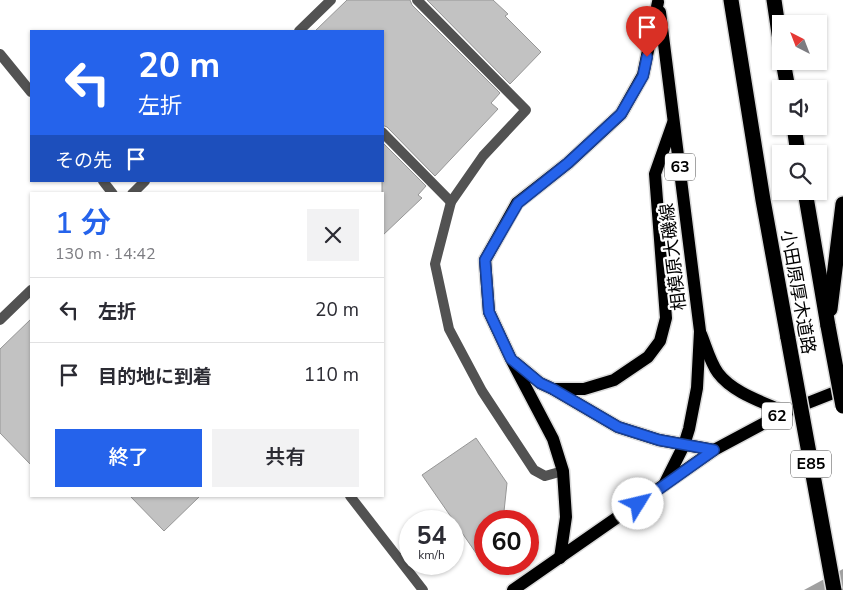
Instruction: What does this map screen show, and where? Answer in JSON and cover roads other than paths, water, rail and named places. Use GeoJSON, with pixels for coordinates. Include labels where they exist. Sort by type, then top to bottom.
{"type":"FeatureCollection","features":[{"type":"Feature","properties":{"kind":"highway","name":"小田原厚木道路"},"geometry":{"type":"LineString","coordinates":[[731,0],[763,200],[834,590]]}},
{"type":"Feature","properties":{"kind":"highway"},"geometry":{"type":"LineString","coordinates":[[774,0],[776,15]]}},
{"type":"Feature","properties":{"kind":"highway","name":"小田原厚木道路"},"geometry":{"type":"LineString","coordinates":[[807,200],[843,406]]}},
{"type":"Feature","properties":{"kind":"highway"},"geometry":{"type":"LineString","coordinates":[[828,326],[843,204]]}},
{"type":"Feature","properties":{"kind":"main road","name":"相模原大磯線"},"geometry":{"type":"LineString","coordinates":[[658,1],[700,331]]}},
{"type":"Feature","properties":{"kind":"main road","name":"63"},"geometry":{"type":"LineString","coordinates":[[560,558],[566,517],[563,471],[553,439],[511,359],[489,312],[485,260],[518,203],[568,163],[621,114],[643,76],[658,1]]}},
{"type":"Feature","properties":{"kind":"main road"},"geometry":{"type":"LineString","coordinates":[[553,389],[584,389],[614,380],[648,357],[660,341],[666,318],[655,174],[674,121]]}},
{"type":"Feature","properties":{"kind":"main road","name":"63"},"geometry":{"type":"LineString","coordinates":[[700,331],[718,372],[729,383],[751,397],[785,412]]}},
{"type":"Feature","properties":{"kind":"main road"},"geometry":{"type":"LineString","coordinates":[[664,485],[684,445],[689,428],[697,388],[700,331]]}},
{"type":"Feature","properties":{"kind":"main road"},"geometry":{"type":"LineString","coordinates":[[511,359],[540,383],[618,427],[659,440],[714,450]]}},
{"type":"Feature","properties":{"kind":"main road","name":"62"},"geometry":{"type":"LineString","coordinates":[[513,590],[714,450],[785,412],[843,389]]}},
{"type":"Feature","properties":{"kind":"street"},"geometry":{"type":"LineString","coordinates":[[300,30],[331,0]]}},
{"type":"Feature","properties":{"kind":"street"},"geometry":{"type":"LineString","coordinates":[[417,0],[526,110],[483,156],[451,202],[436,264],[449,329],[482,391],[534,470],[545,476],[563,471]]}},
{"type":"Feature","properties":{"kind":"street"},"geometry":{"type":"LineString","coordinates":[[0,54],[30,91]]}},
{"type":"Feature","properties":{"kind":"street"},"geometry":{"type":"LineString","coordinates":[[384,134],[451,202]]}},
{"type":"Feature","properties":{"kind":"street"},"geometry":{"type":"LineString","coordinates":[[104,182],[111,192]]}},
{"type":"Feature","properties":{"kind":"street"},"geometry":{"type":"LineString","coordinates":[[134,192],[144,182]]}},
{"type":"Feature","properties":{"kind":"street"},"geometry":{"type":"LineString","coordinates":[[0,320],[30,291]]}},
{"type":"Feature","properties":{"kind":"street"},"geometry":{"type":"LineString","coordinates":[[351,497],[423,590]]}}]}
